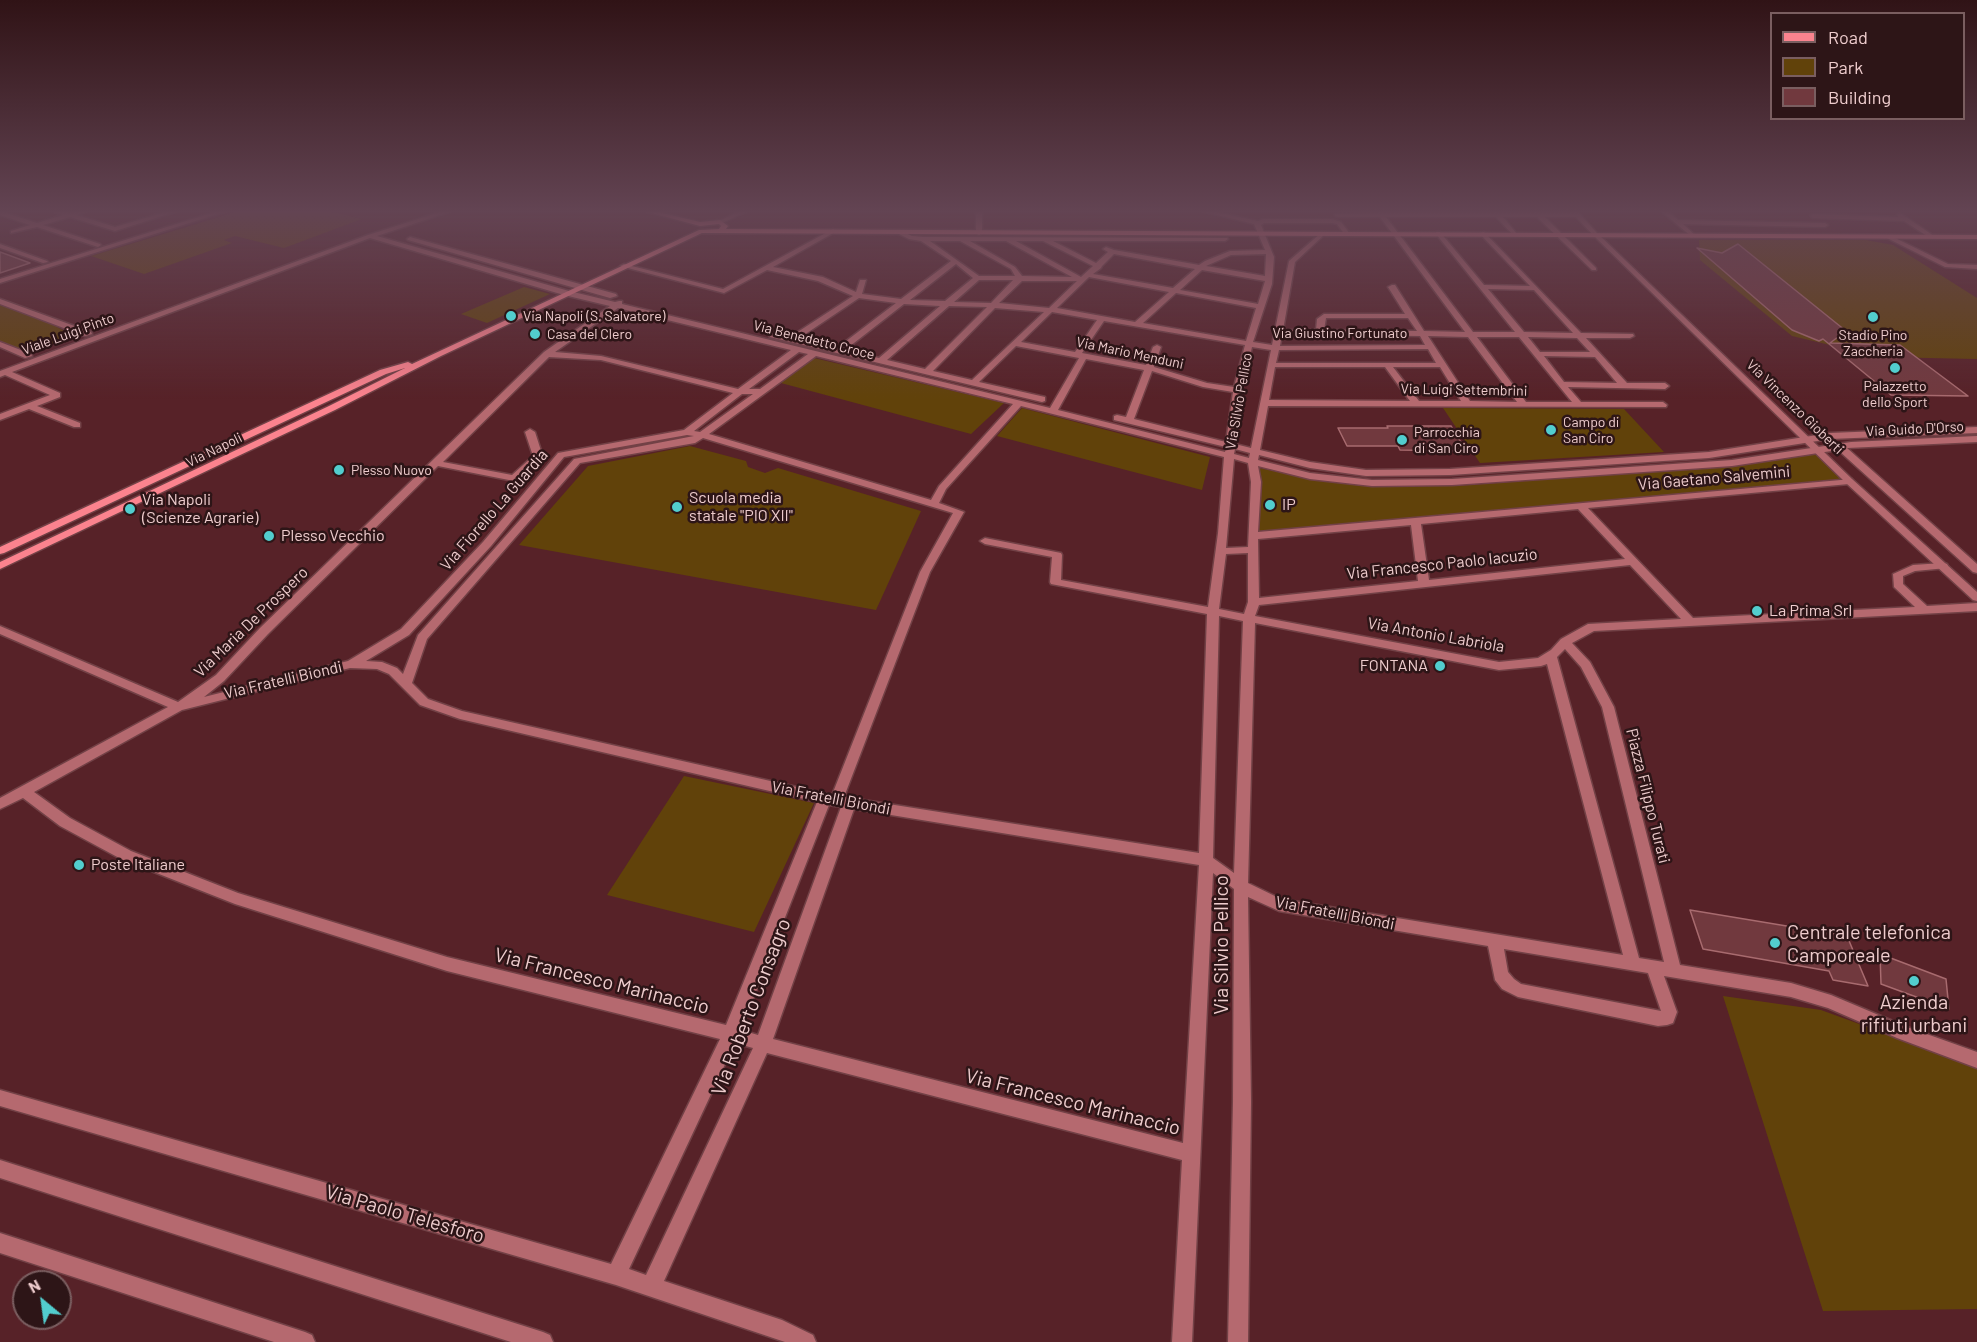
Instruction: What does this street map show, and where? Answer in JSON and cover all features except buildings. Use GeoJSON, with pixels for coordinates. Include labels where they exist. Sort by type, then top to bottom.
{"type":"FeatureCollection","features":[{"type":"Feature","properties":{"kind":"main road","name":"Via Napoli"},"geometry":{"type":"LineString","coordinates":[[0,566],[343,403],[438,354],[608,274]]}},
{"type":"Feature","properties":{"kind":"main road","name":"Via Napoli"},"geometry":{"type":"LineString","coordinates":[[0,552],[383,372],[438,354]]}},
{"type":"Feature","properties":{"kind":"street"},"geometry":{"type":"LineString","coordinates":[[0,281],[24,274]]}},
{"type":"Feature","properties":{"kind":"street","name":"Viale Luigi Pinto"},"geometry":{"type":"LineString","coordinates":[[2,371],[28,356],[255,274]]}},
{"type":"Feature","properties":{"kind":"street","name":"Viale Luigi Pinto"},"geometry":{"type":"LineString","coordinates":[[2,371],[269,274]]}},
{"type":"Feature","properties":{"kind":"street","name":"Via Benedetto Croce"},"geometry":{"type":"LineString","coordinates":[[500,274],[567,293],[792,339],[973,382],[1253,462]]}},
{"type":"Feature","properties":{"kind":"street","name":"Via Benedetto Croce"},"geometry":{"type":"LineString","coordinates":[[532,274],[579,287],[619,302],[813,354],[999,398],[1129,421],[1255,451]]}},
{"type":"Feature","properties":{"kind":"street"},"geometry":{"type":"LineString","coordinates":[[655,274],[724,291],[757,274]]}},
{"type":"Feature","properties":{"kind":"street","name":"Via Giustino Fortunato"},"geometry":{"type":"LineString","coordinates":[[795,274],[820,279],[858,296],[906,302],[1050,310],[1138,323],[1274,348],[1429,347]]}},
{"type":"Feature","properties":{"kind":"street"},"geometry":{"type":"LineString","coordinates":[[838,351],[906,302],[941,274]]}},
{"type":"Feature","properties":{"kind":"street"},"geometry":{"type":"LineString","coordinates":[[972,274],[977,278],[1087,277],[1261,307]]}},
{"type":"Feature","properties":{"kind":"street"},"geometry":{"type":"LineString","coordinates":[[1017,274],[1020,278]]}},
{"type":"Feature","properties":{"kind":"street"},"geometry":{"type":"LineString","coordinates":[[1080,274],[1087,277]]}},
{"type":"Feature","properties":{"kind":"street"},"geometry":{"type":"LineString","coordinates":[[973,382],[1091,274]]}},
{"type":"Feature","properties":{"kind":"street"},"geometry":{"type":"LineString","coordinates":[[1138,323],[1192,274]]}},
{"type":"Feature","properties":{"kind":"street"},"geometry":{"type":"LineString","coordinates":[[1237,274],[1268,279]]}},
{"type":"Feature","properties":{"kind":"street","name":"Via Silvio Pellico"},"geometry":{"type":"LineString","coordinates":[[1182,1342],[1206,860],[1213,611],[1238,390],[1270,274]]}},
{"type":"Feature","properties":{"kind":"street","name":"Via Silvio Pellico"},"geometry":{"type":"LineString","coordinates":[[1238,1342],[1242,1102],[1241,886],[1249,617],[1254,602],[1253,536],[1256,482],[1253,462],[1290,274]]}},
{"type":"Feature","properties":{"kind":"street"},"geometry":{"type":"LineString","coordinates":[[1427,274],[1523,404]]}},
{"type":"Feature","properties":{"kind":"street"},"geometry":{"type":"LineString","coordinates":[[1473,274],[1579,405]]}},
{"type":"Feature","properties":{"kind":"street"},"geometry":{"type":"LineString","coordinates":[[1522,274],[1624,385]]}},
{"type":"Feature","properties":{"kind":"street","name":"Via Vincenzo Gioberti"},"geometry":{"type":"LineString","coordinates":[[1636,274],[1849,481],[1977,597]]}},
{"type":"Feature","properties":{"kind":"street"},"geometry":{"type":"LineString","coordinates":[[880,361],[977,278]]}},
{"type":"Feature","properties":{"kind":"street"},"geometry":{"type":"LineString","coordinates":[[927,372],[1020,278]]}},
{"type":"Feature","properties":{"kind":"street"},"geometry":{"type":"LineString","coordinates":[[792,339],[858,296],[863,282]]}},
{"type":"Feature","properties":{"kind":"street"},"geometry":{"type":"LineString","coordinates":[[1392,287],[1466,402]]}},
{"type":"Feature","properties":{"kind":"street"},"geometry":{"type":"LineString","coordinates":[[1485,287],[1536,288]]}},
{"type":"Feature","properties":{"kind":"street"},"geometry":{"type":"LineString","coordinates":[[194,295],[204,298]]}},
{"type":"Feature","properties":{"kind":"street"},"geometry":{"type":"LineString","coordinates":[[0,301],[88,334]]}},
{"type":"Feature","properties":{"kind":"street","name":"Via Maria De Prospero"},"geometry":{"type":"LineString","coordinates":[[0,804],[178,707],[220,678],[264,631],[547,354],[619,302]]}},
{"type":"Feature","properties":{"kind":"street"},"geometry":{"type":"LineString","coordinates":[[1320,332],[1321,319],[1324,316],[1410,316]]}},
{"type":"Feature","properties":{"kind":"street"},"geometry":{"type":"LineString","coordinates":[[1055,407],[1102,318]]}},
{"type":"Feature","properties":{"kind":"street"},"geometry":{"type":"LineString","coordinates":[[1278,332],[1630,336]]}},
{"type":"Feature","properties":{"kind":"street"},"geometry":{"type":"LineString","coordinates":[[0,344],[28,356]]}},
{"type":"Feature","properties":{"kind":"street","name":"Via Mario Menduni"},"geometry":{"type":"LineString","coordinates":[[1016,344],[1149,368],[1206,385],[1238,390]]}},
{"type":"Feature","properties":{"kind":"street"},"geometry":{"type":"LineString","coordinates":[[1129,421],[1157,347]]}},
{"type":"Feature","properties":{"kind":"street","name":"Via Fiorello La Guardia"},"geometry":{"type":"LineString","coordinates":[[687,432],[797,349]]}},
{"type":"Feature","properties":{"kind":"street"},"geometry":{"type":"LineString","coordinates":[[547,354],[601,358],[740,392],[762,391]]}},
{"type":"Feature","properties":{"kind":"street","name":"Via Fiorello La Guardia"},"geometry":{"type":"LineString","coordinates":[[406,683],[422,638],[577,461],[695,440],[813,354]]}},
{"type":"Feature","properties":{"kind":"street"},"geometry":{"type":"LineString","coordinates":[[1540,354],[1596,355]]}},
{"type":"Feature","properties":{"kind":"street","name":"Via Silvio Pellico"},"geometry":{"type":"LineString","coordinates":[[1272,365],[1441,365]]}},
{"type":"Feature","properties":{"kind":"street"},"geometry":{"type":"LineString","coordinates":[[1388,366],[1415,402]]}},
{"type":"Feature","properties":{"kind":"street"},"geometry":{"type":"LineString","coordinates":[[0,417],[57,396],[2,371]]}},
{"type":"Feature","properties":{"kind":"street"},"geometry":{"type":"LineString","coordinates":[[1562,384],[1665,386]]}},
{"type":"Feature","properties":{"kind":"street"},"geometry":{"type":"LineString","coordinates":[[999,398],[1006,391]]}},
{"type":"Feature","properties":{"kind":"street"},"geometry":{"type":"LineString","coordinates":[[934,504],[942,488],[1019,402]]}},
{"type":"Feature","properties":{"kind":"street","name":"Via Luigi Settembrini"},"geometry":{"type":"LineString","coordinates":[[1264,403],[1466,402],[1663,405]]}},
{"type":"Feature","properties":{"kind":"street"},"geometry":{"type":"LineString","coordinates":[[29,406],[77,425]]}},
{"type":"Feature","properties":{"kind":"street","name":"Via Guido D'Orso"},"geometry":{"type":"LineString","coordinates":[[1808,439],[1840,435],[1977,430]]}},
{"type":"Feature","properties":{"kind":"street"},"geometry":{"type":"LineString","coordinates":[[435,463],[514,478],[538,457],[530,432]]}},
{"type":"Feature","properties":{"kind":"street","name":"Via Fiorello La Guardia"},"geometry":{"type":"LineString","coordinates":[[350,664],[405,632],[487,544],[561,455],[687,432],[959,512]]}},
{"type":"Feature","properties":{"kind":"street","name":"Via Gaetano Salvemini"},"geometry":{"type":"LineString","coordinates":[[1255,451],[1310,465],[1366,473],[1449,472],[1709,456],[1808,439]]}},
{"type":"Feature","properties":{"kind":"street","name":"Via Guido D'Orso"},"geometry":{"type":"LineString","coordinates":[[1819,450],[1977,440]]}},
{"type":"Feature","properties":{"kind":"street","name":"Via Vincenzo Gioberti"},"geometry":{"type":"LineString","coordinates":[[1840,447],[1977,570]]}},
{"type":"Feature","properties":{"kind":"street","name":"Via Gaetano Salvemini"},"geometry":{"type":"LineString","coordinates":[[1253,462],[1310,476],[1372,483],[1452,482],[1732,462],[1819,450]]}},
{"type":"Feature","properties":{"kind":"street"},"geometry":{"type":"LineString","coordinates":[[1578,464],[1587,473]]}},
{"type":"Feature","properties":{"kind":"street"},"geometry":{"type":"LineString","coordinates":[[1549,466],[1557,475]]}},
{"type":"Feature","properties":{"kind":"street","name":"Via Gaetano Salvemini"},"geometry":{"type":"LineString","coordinates":[[1253,536],[1849,481]]}},
{"type":"Feature","properties":{"kind":"street"},"geometry":{"type":"LineString","coordinates":[[1581,506],[1690,622]]}},
{"type":"Feature","properties":{"kind":"street","name":"Via Roberto Consagro"},"geometry":{"type":"LineString","coordinates":[[616,1275],[837,801],[925,572],[959,512]]}},
{"type":"Feature","properties":{"kind":"street"},"geometry":{"type":"LineString","coordinates":[[1415,520],[1425,582]]}},
{"type":"Feature","properties":{"kind":"street","name":"Via Antonio Labriola"},"geometry":{"type":"LineString","coordinates":[[985,541],[1057,555],[1055,582],[1499,666],[1541,662],[1565,642],[1592,627],[1977,607]]}},
{"type":"Feature","properties":{"kind":"street"},"geometry":{"type":"LineString","coordinates":[[1221,551],[1253,550]]}},
{"type":"Feature","properties":{"kind":"street","name":"Via Francesco Paolo Iacuzio"},"geometry":{"type":"LineString","coordinates":[[1254,602],[1634,561]]}},
{"type":"Feature","properties":{"kind":"street"},"geometry":{"type":"LineString","coordinates":[[1925,610],[1898,585],[1898,574],[1913,568],[1943,566]]}},
{"type":"Feature","properties":{"kind":"street"},"geometry":{"type":"LineString","coordinates":[[0,630],[178,707]]}},
{"type":"Feature","properties":{"kind":"street"},"geometry":{"type":"LineString","coordinates":[[405,632],[422,638]]}},
{"type":"Feature","properties":{"kind":"street","name":"Piazza Filippo Turati"},"geometry":{"type":"LineString","coordinates":[[1565,642],[1586,665],[1608,707],[1674,970]]}},
{"type":"Feature","properties":{"kind":"street"},"geometry":{"type":"LineString","coordinates":[[1551,656],[1633,963]]}},
{"type":"Feature","properties":{"kind":"street","name":"Via Fratelli Biondi"},"geometry":{"type":"LineString","coordinates":[[178,707],[350,664],[378,665],[393,671],[424,702],[460,715],[837,801],[1206,860],[1241,886],[1279,905],[1791,990],[1831,1002],[1903,1033],[1977,1060]]}},
{"type":"Feature","properties":{"kind":"street","name":"Via Francesco Marinaccio"},"geometry":{"type":"LineString","coordinates":[[23,791],[65,822],[126,855],[235,898],[447,964],[730,1034],[1192,1154]]}},
{"type":"Feature","properties":{"kind":"street","name":"Via Roberto Consagro"},"geometry":{"type":"LineString","coordinates":[[651,1287],[763,1044],[837,801]]}},
{"type":"Feature","properties":{"kind":"street"},"geometry":{"type":"LineString","coordinates":[[1495,941],[1502,975],[1508,984],[1518,990],[1658,1019],[1667,1018],[1669,1012],[1653,966]]}},
{"type":"Feature","properties":{"kind":"street","name":"Via Paolo Telesforo"},"geometry":{"type":"LineString","coordinates":[[0,1098],[616,1275],[782,1330],[806,1342]]}},
{"type":"Feature","properties":{"kind":"street"},"geometry":{"type":"LineString","coordinates":[[0,1169],[543,1342]]}},
{"type":"Feature","properties":{"kind":"street"},"geometry":{"type":"LineString","coordinates":[[0,1243],[305,1342]]}},
{"type":"Feature","properties":{"kind":"green space","name":"Stadio Pino Zaccheria"},"geometry":{"type":"Polygon","coordinates":[[[1716,274],[1938,274],[1977,298],[1977,359],[1881,357],[1792,336],[1716,274]]]}},
{"type":"Feature","properties":{"kind":"green space"},"geometry":{"type":"Polygon","coordinates":[[[524,287],[550,294],[487,323],[461,314],[524,287]]]}},
{"type":"Feature","properties":{"kind":"green space"},"geometry":{"type":"Polygon","coordinates":[[[0,304],[28,312],[74,336],[29,352],[0,342],[0,304]]]}},
{"type":"Feature","properties":{"kind":"green space"},"geometry":{"type":"Polygon","coordinates":[[[814,358],[1004,403],[971,434],[781,383],[814,358]]]}},
{"type":"Feature","properties":{"kind":"green space"},"geometry":{"type":"Polygon","coordinates":[[[1022,408],[1210,457],[1202,490],[997,436],[1022,408]]]}},
{"type":"Feature","properties":{"kind":"green space","name":"Campo di San Ciro"},"geometry":{"type":"Polygon","coordinates":[[[1443,408],[1624,409],[1664,452],[1480,463],[1443,408]]]}},
{"type":"Feature","properties":{"kind":"green space"},"geometry":{"type":"Polygon","coordinates":[[[690,446],[746,461],[748,467],[765,473],[778,468],[921,511],[876,610],[519,545],[588,466],[690,446]]]}},
{"type":"Feature","properties":{"kind":"green space"},"geometry":{"type":"Polygon","coordinates":[[[1815,453],[1842,479],[1259,532],[1259,468],[1306,478],[1374,486],[1456,486],[1733,466],[1815,453]]]}},
{"type":"Feature","properties":{"kind":"green space"},"geometry":{"type":"Polygon","coordinates":[[[684,776],[814,803],[754,932],[607,895],[684,776]]]}},
{"type":"Feature","properties":{"kind":"green space"},"geometry":{"type":"Polygon","coordinates":[[[1723,996],[1821,1010],[1977,1067],[1977,1309],[1823,1311],[1723,996]]]}},
{"type":"Feature","properties":{"kind":"place","name":"Via Napoli (S. Salvatore)"},"geometry":{"type":"Point","coordinates":[511,316]}},
{"type":"Feature","properties":{"kind":"place","name":"Stadio Pino Zaccheria"},"geometry":{"type":"Point","coordinates":[1873,317]}},
{"type":"Feature","properties":{"kind":"place","name":"Casa del Clero"},"geometry":{"type":"Point","coordinates":[535,334]}},
{"type":"Feature","properties":{"kind":"place","name":"Palazzetto dello Sport"},"geometry":{"type":"Point","coordinates":[1895,368]}},
{"type":"Feature","properties":{"kind":"place","name":"Campo di San Ciro"},"geometry":{"type":"Point","coordinates":[1551,430]}},
{"type":"Feature","properties":{"kind":"place","name":"Parrocchia di San Ciro"},"geometry":{"type":"Point","coordinates":[1402,440]}},
{"type":"Feature","properties":{"kind":"place","name":"Plesso Nuovo"},"geometry":{"type":"Point","coordinates":[339,470]}},
{"type":"Feature","properties":{"kind":"place","name":"IP"},"geometry":{"type":"Point","coordinates":[1270,505]}},
{"type":"Feature","properties":{"kind":"place","name":"Scuola media statale \"PIO XII\""},"geometry":{"type":"Point","coordinates":[677,507]}},
{"type":"Feature","properties":{"kind":"place","name":"Via Napoli (Scienze Agrarie)"},"geometry":{"type":"Point","coordinates":[130,509]}},
{"type":"Feature","properties":{"kind":"place","name":"Plesso Vecchio"},"geometry":{"type":"Point","coordinates":[269,536]}},
{"type":"Feature","properties":{"kind":"place","name":"La Prima Srl"},"geometry":{"type":"Point","coordinates":[1757,611]}},
{"type":"Feature","properties":{"kind":"place","name":"FONTANA"},"geometry":{"type":"Point","coordinates":[1440,666]}},
{"type":"Feature","properties":{"kind":"place","name":"Poste Italiane"},"geometry":{"type":"Point","coordinates":[79,865]}},
{"type":"Feature","properties":{"kind":"place","name":"Centrale telefonica Camporeale"},"geometry":{"type":"Point","coordinates":[1775,943]}},
{"type":"Feature","properties":{"kind":"place","name":"Azienda rifiuti urbani"},"geometry":{"type":"Point","coordinates":[1914,981]}}]}
